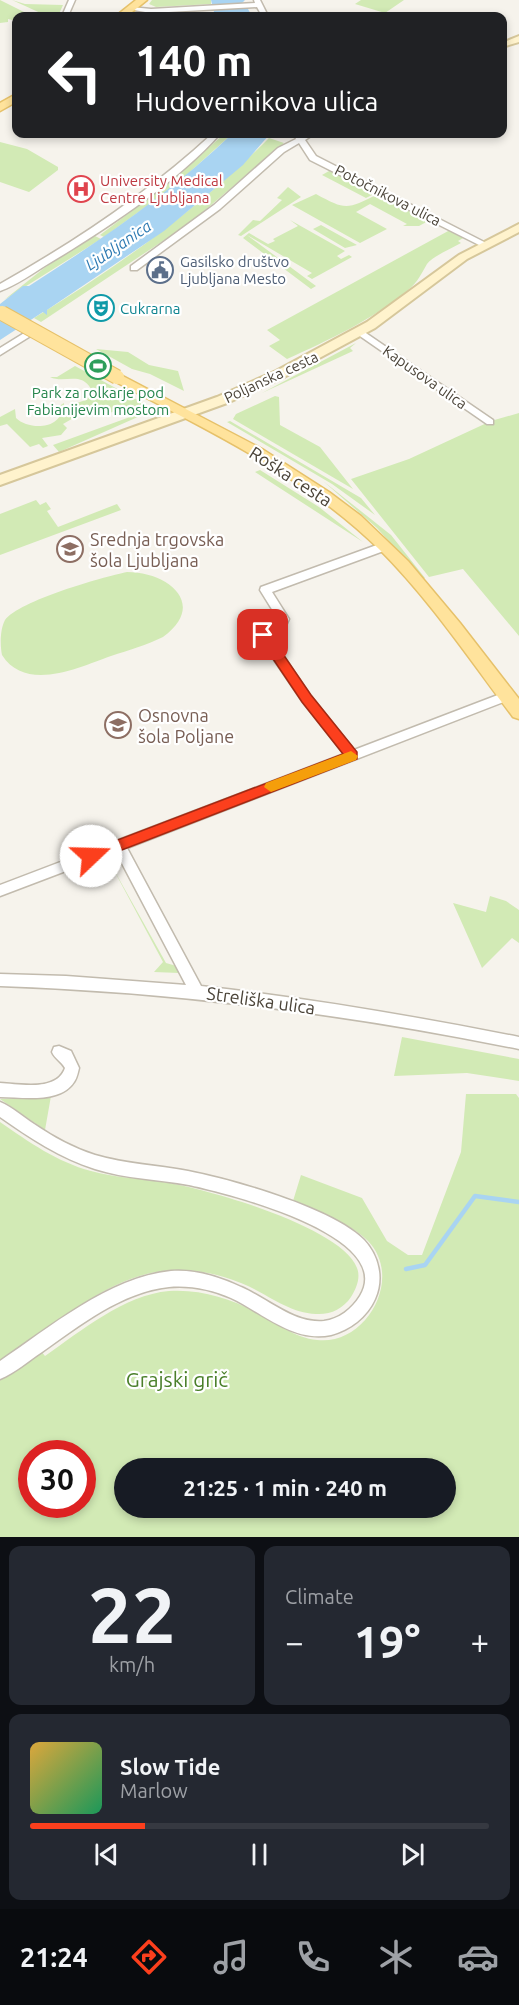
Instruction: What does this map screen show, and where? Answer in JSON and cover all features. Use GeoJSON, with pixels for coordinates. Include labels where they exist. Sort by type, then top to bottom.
{"type":"FeatureCollection","features":[{"type":"Feature","properties":{"kind":"main road"},"geometry":{"type":"LineString","coordinates":[[127,12],[142,0]]}},
{"type":"Feature","properties":{"kind":"main road","name":"Poljanska cesta"},"geometry":{"type":"LineString","coordinates":[[0,480],[185,413],[280,374],[360,332],[484,244],[519,226]]}},
{"type":"Feature","properties":{"kind":"main road","name":"Roška cesta"},"geometry":{"type":"LineString","coordinates":[[1,312],[307,483],[352,516],[385,546],[519,712]]}},
{"type":"Feature","properties":{"kind":"street"},"geometry":{"type":"LineString","coordinates":[[131,9],[151,11],[207,8],[248,5],[258,2]]}},
{"type":"Feature","properties":{"kind":"street"},"geometry":{"type":"LineString","coordinates":[[198,8],[200,12]]}},
{"type":"Feature","properties":{"kind":"street"},"geometry":{"type":"LineString","coordinates":[[0,288],[121,215],[174,174],[212,138]]}},
{"type":"Feature","properties":{"kind":"street"},"geometry":{"type":"LineString","coordinates":[[134,268],[217,207],[296,138]]}},
{"type":"Feature","properties":{"kind":"street","name":"Potočnikova ulica"},"geometry":{"type":"LineString","coordinates":[[299,138],[313,158],[484,244]]}},
{"type":"Feature","properties":{"kind":"street"},"geometry":{"type":"LineString","coordinates":[[0,352],[34,330]]}},
{"type":"Feature","properties":{"kind":"street","name":"Kapusova ulica"},"geometry":{"type":"LineString","coordinates":[[360,332],[490,422]]}},
{"type":"Feature","properties":{"kind":"street"},"geometry":{"type":"LineString","coordinates":[[352,756],[306,698],[263,635],[280,627],[284,619],[265,590],[385,546]]}},
{"type":"Feature","properties":{"kind":"street"},"geometry":{"type":"LineString","coordinates":[[0,891],[507,696]]}},
{"type":"Feature","properties":{"kind":"street"},"geometry":{"type":"LineString","coordinates":[[119,845],[196,991]]}},
{"type":"Feature","properties":{"kind":"street","name":"Streliška ulica"},"geometry":{"type":"LineString","coordinates":[[0,980],[196,991],[395,1019],[519,1043]]}},
{"type":"Feature","properties":{"kind":"street"},"geometry":{"type":"LineString","coordinates":[[0,1090],[47,1089],[63,1084],[68,1080],[72,1068],[66,1056],[59,1052]]}},
{"type":"Feature","properties":{"kind":"street"},"geometry":{"type":"LineString","coordinates":[[0,1109],[60,1149],[88,1160],[221,1186],[315,1220],[354,1241],[366,1255],[372,1276],[369,1297],[357,1311],[345,1322],[315,1329],[300,1325],[234,1291],[206,1283],[170,1279],[149,1282],[102,1304],[0,1371]]}},
{"type":"Feature","properties":{"kind":"green space"},"geometry":{"type":"Polygon","coordinates":[[[0,0],[24,12],[12,12],[12,20],[8,19],[8,22],[0,23],[0,0]]]}},
{"type":"Feature","properties":{"kind":"green space"},"geometry":{"type":"Polygon","coordinates":[[[12,0],[25,4],[63,5],[60,12],[38,12],[12,0]]]}},
{"type":"Feature","properties":{"kind":"green space"},"geometry":{"type":"Polygon","coordinates":[[[152,0],[211,0],[211,4],[156,7],[149,4],[152,0]]]}},
{"type":"Feature","properties":{"kind":"green space"},"geometry":{"type":"Polygon","coordinates":[[[361,0],[404,0],[386,12],[355,4],[361,0]]]}},
{"type":"Feature","properties":{"kind":"green space"},"geometry":{"type":"Polygon","coordinates":[[[220,138],[228,138],[172,188],[104,237],[100,235],[170,182],[220,138]]]}},
{"type":"Feature","properties":{"kind":"green space"},"geometry":{"type":"Polygon","coordinates":[[[269,138],[284,143],[190,223],[41,322],[34,318],[97,278],[157,235],[214,189],[269,138]]]}},
{"type":"Feature","properties":{"kind":"green space"},"geometry":{"type":"Polygon","coordinates":[[[0,142],[27,149],[58,167],[58,170],[29,192],[0,182],[0,142]]]}},
{"type":"Feature","properties":{"kind":"green space"},"geometry":{"type":"Polygon","coordinates":[[[315,162],[376,193],[366,198],[322,175],[329,171],[315,162]]]}},
{"type":"Feature","properties":{"kind":"green space"},"geometry":{"type":"Polygon","coordinates":[[[288,187],[301,197],[241,236],[238,235],[253,220],[260,221],[282,200],[277,198],[288,187]]]}},
{"type":"Feature","properties":{"kind":"green space"},"geometry":{"type":"Polygon","coordinates":[[[316,194],[334,203],[347,206],[360,203],[378,194],[430,220],[419,226],[403,226],[407,224],[370,204],[356,212],[387,229],[360,243],[292,205],[316,194]]]}},
{"type":"Feature","properties":{"kind":"green space"},"geometry":{"type":"Polygon","coordinates":[[[290,220],[345,251],[337,256],[341,259],[349,255],[352,257],[312,279],[307,276],[312,273],[247,235],[316,286],[311,289],[243,238],[249,233],[268,244],[298,226],[290,220]]]}},
{"type":"Feature","properties":{"kind":"green space"},"geometry":{"type":"Polygon","coordinates":[[[321,225],[357,245],[345,248],[313,229],[321,225]]]}},
{"type":"Feature","properties":{"kind":"green space"},"geometry":{"type":"Polygon","coordinates":[[[450,230],[465,237],[458,241],[461,243],[429,261],[417,281],[380,311],[334,337],[287,359],[269,346],[280,340],[267,330],[450,230]]]}},
{"type":"Feature","properties":{"kind":"green space"},"geometry":{"type":"Polygon","coordinates":[[[95,236],[101,239],[4,300],[48,265],[95,236]]]}},
{"type":"Feature","properties":{"kind":"green space"},"geometry":{"type":"Polygon","coordinates":[[[356,343],[350,348],[353,351],[262,393],[356,343]]]}},
{"type":"Feature","properties":{"kind":"green space"},"geometry":{"type":"Polygon","coordinates":[[[96,349],[128,352],[149,365],[178,371],[184,391],[150,374],[132,369],[96,349]]]}},
{"type":"Feature","properties":{"kind":"green space"},"geometry":{"type":"Polygon","coordinates":[[[75,366],[147,405],[149,412],[59,452],[53,445],[130,417],[121,408],[101,417],[89,409],[63,424],[67,428],[61,435],[42,438],[48,446],[43,448],[39,444],[30,447],[7,424],[0,426],[0,417],[15,409],[16,418],[28,425],[50,424],[60,415],[62,408],[56,408],[64,403],[64,407],[86,400],[91,389],[87,384],[77,379],[50,377],[57,377],[75,366]]]}},
{"type":"Feature","properties":{"kind":"green space"},"geometry":{"type":"Polygon","coordinates":[[[275,396],[279,397],[280,425],[320,447],[353,489],[233,419],[236,414],[275,396]]]}},
{"type":"Feature","properties":{"kind":"green space"},"geometry":{"type":"Polygon","coordinates":[[[519,413],[519,636],[463,569],[429,577],[351,479],[409,459],[491,421],[519,413]]]}},
{"type":"Feature","properties":{"kind":"green space"},"geometry":{"type":"Polygon","coordinates":[[[230,421],[361,498],[375,515],[332,484],[227,422],[230,421]]]}},
{"type":"Feature","properties":{"kind":"green space"},"geometry":{"type":"Polygon","coordinates":[[[260,470],[319,507],[363,542],[255,472],[260,470]]]}},
{"type":"Feature","properties":{"kind":"green space"},"geometry":{"type":"Polygon","coordinates":[[[323,481],[391,535],[425,578],[423,579],[377,528],[323,481]]]}},
{"type":"Feature","properties":{"kind":"green space"},"geometry":{"type":"Polygon","coordinates":[[[36,500],[40,505],[46,502],[51,509],[47,511],[58,527],[117,504],[121,510],[0,555],[0,514],[36,500]]]}},
{"type":"Feature","properties":{"kind":"green space"},"geometry":{"type":"Polygon","coordinates":[[[127,572],[142,573],[156,578],[177,592],[182,602],[182,613],[176,625],[163,637],[84,666],[54,674],[25,673],[12,666],[2,655],[2,628],[5,620],[13,613],[26,605],[62,591],[127,572]]]}},
{"type":"Feature","properties":{"kind":"green space"},"geometry":{"type":"Polygon","coordinates":[[[109,861],[166,963],[180,967],[179,973],[154,972],[163,962],[109,861]]]}},
{"type":"Feature","properties":{"kind":"green space"},"geometry":{"type":"Polygon","coordinates":[[[490,896],[506,901],[519,910],[519,943],[512,938],[482,968],[453,903],[486,912],[490,896]]]}},
{"type":"Feature","properties":{"kind":"green space"},"geometry":{"type":"Polygon","coordinates":[[[402,1037],[519,1059],[519,1081],[467,1073],[394,1076],[402,1037]]]}},
{"type":"Feature","properties":{"kind":"green space","name":"Grajski grič"},"geometry":{"type":"Polygon","coordinates":[[[466,1094],[516,1094],[519,1098],[519,1537],[0,1537],[0,1122],[44,1151],[79,1167],[109,1175],[163,1182],[209,1192],[300,1224],[326,1238],[346,1253],[358,1272],[356,1287],[348,1301],[336,1310],[321,1314],[296,1310],[241,1283],[209,1273],[180,1270],[154,1272],[106,1291],[31,1339],[45,1356],[119,1307],[136,1299],[169,1291],[192,1291],[225,1299],[309,1339],[335,1339],[351,1332],[364,1321],[374,1307],[381,1290],[382,1273],[378,1256],[368,1241],[352,1228],[293,1201],[301,1175],[362,1198],[387,1241],[408,1255],[422,1255],[461,1152],[466,1094]]]}},
{"type":"Feature","properties":{"kind":"green space"},"geometry":{"type":"Polygon","coordinates":[[[51,1096],[45,1130],[0,1099],[51,1096]]]}},
{"type":"Feature","properties":{"kind":"water"},"geometry":{"type":"Polygon","coordinates":[[[211,0],[245,0],[242,3],[243,9],[248,9],[250,12],[214,12],[211,0]]]}},
{"type":"Feature","properties":{"kind":"water","name":"Ljubljanica"},"geometry":{"type":"Polygon","coordinates":[[[228,138],[266,138],[243,165],[164,231],[47,310],[47,315],[43,312],[0,340],[0,304],[23,286],[29,286],[134,215],[228,138]]]}},
{"type":"Feature","properties":{"kind":"waterway"},"geometry":{"type":"LineString","coordinates":[[406,1269],[425,1265],[475,1196],[519,1202]]}},
{"type":"Feature","properties":{"kind":"slow traffic"},"geometry":{"type":"LineString","coordinates":[[271,787],[351,756]]}},
{"type":"Feature","properties":{"kind":"place","name":"University Medical Centre Ljubljana"},"geometry":{"type":"Point","coordinates":[81,189]}},
{"type":"Feature","properties":{"kind":"place","name":"Gasilsko društvo Ljubljana Mesto"},"geometry":{"type":"Point","coordinates":[160,270]}},
{"type":"Feature","properties":{"kind":"place","name":"Cukrarna"},"geometry":{"type":"Point","coordinates":[101,308]}},
{"type":"Feature","properties":{"kind":"place","name":"Park za rolkarje pod Fabianijevim mostom"},"geometry":{"type":"Point","coordinates":[98,366]}},
{"type":"Feature","properties":{"kind":"place","name":"Srednja trgovska šola Ljubljana"},"geometry":{"type":"Point","coordinates":[70,549]}},
{"type":"Feature","properties":{"kind":"place","name":"Osnovna šola Poljane"},"geometry":{"type":"Point","coordinates":[118,725]}},
{"type":"Feature","properties":{"kind":"route"},"geometry":{"type":"LineString","coordinates":[[91,856],[352,756],[306,698],[263,635]]}}]}
